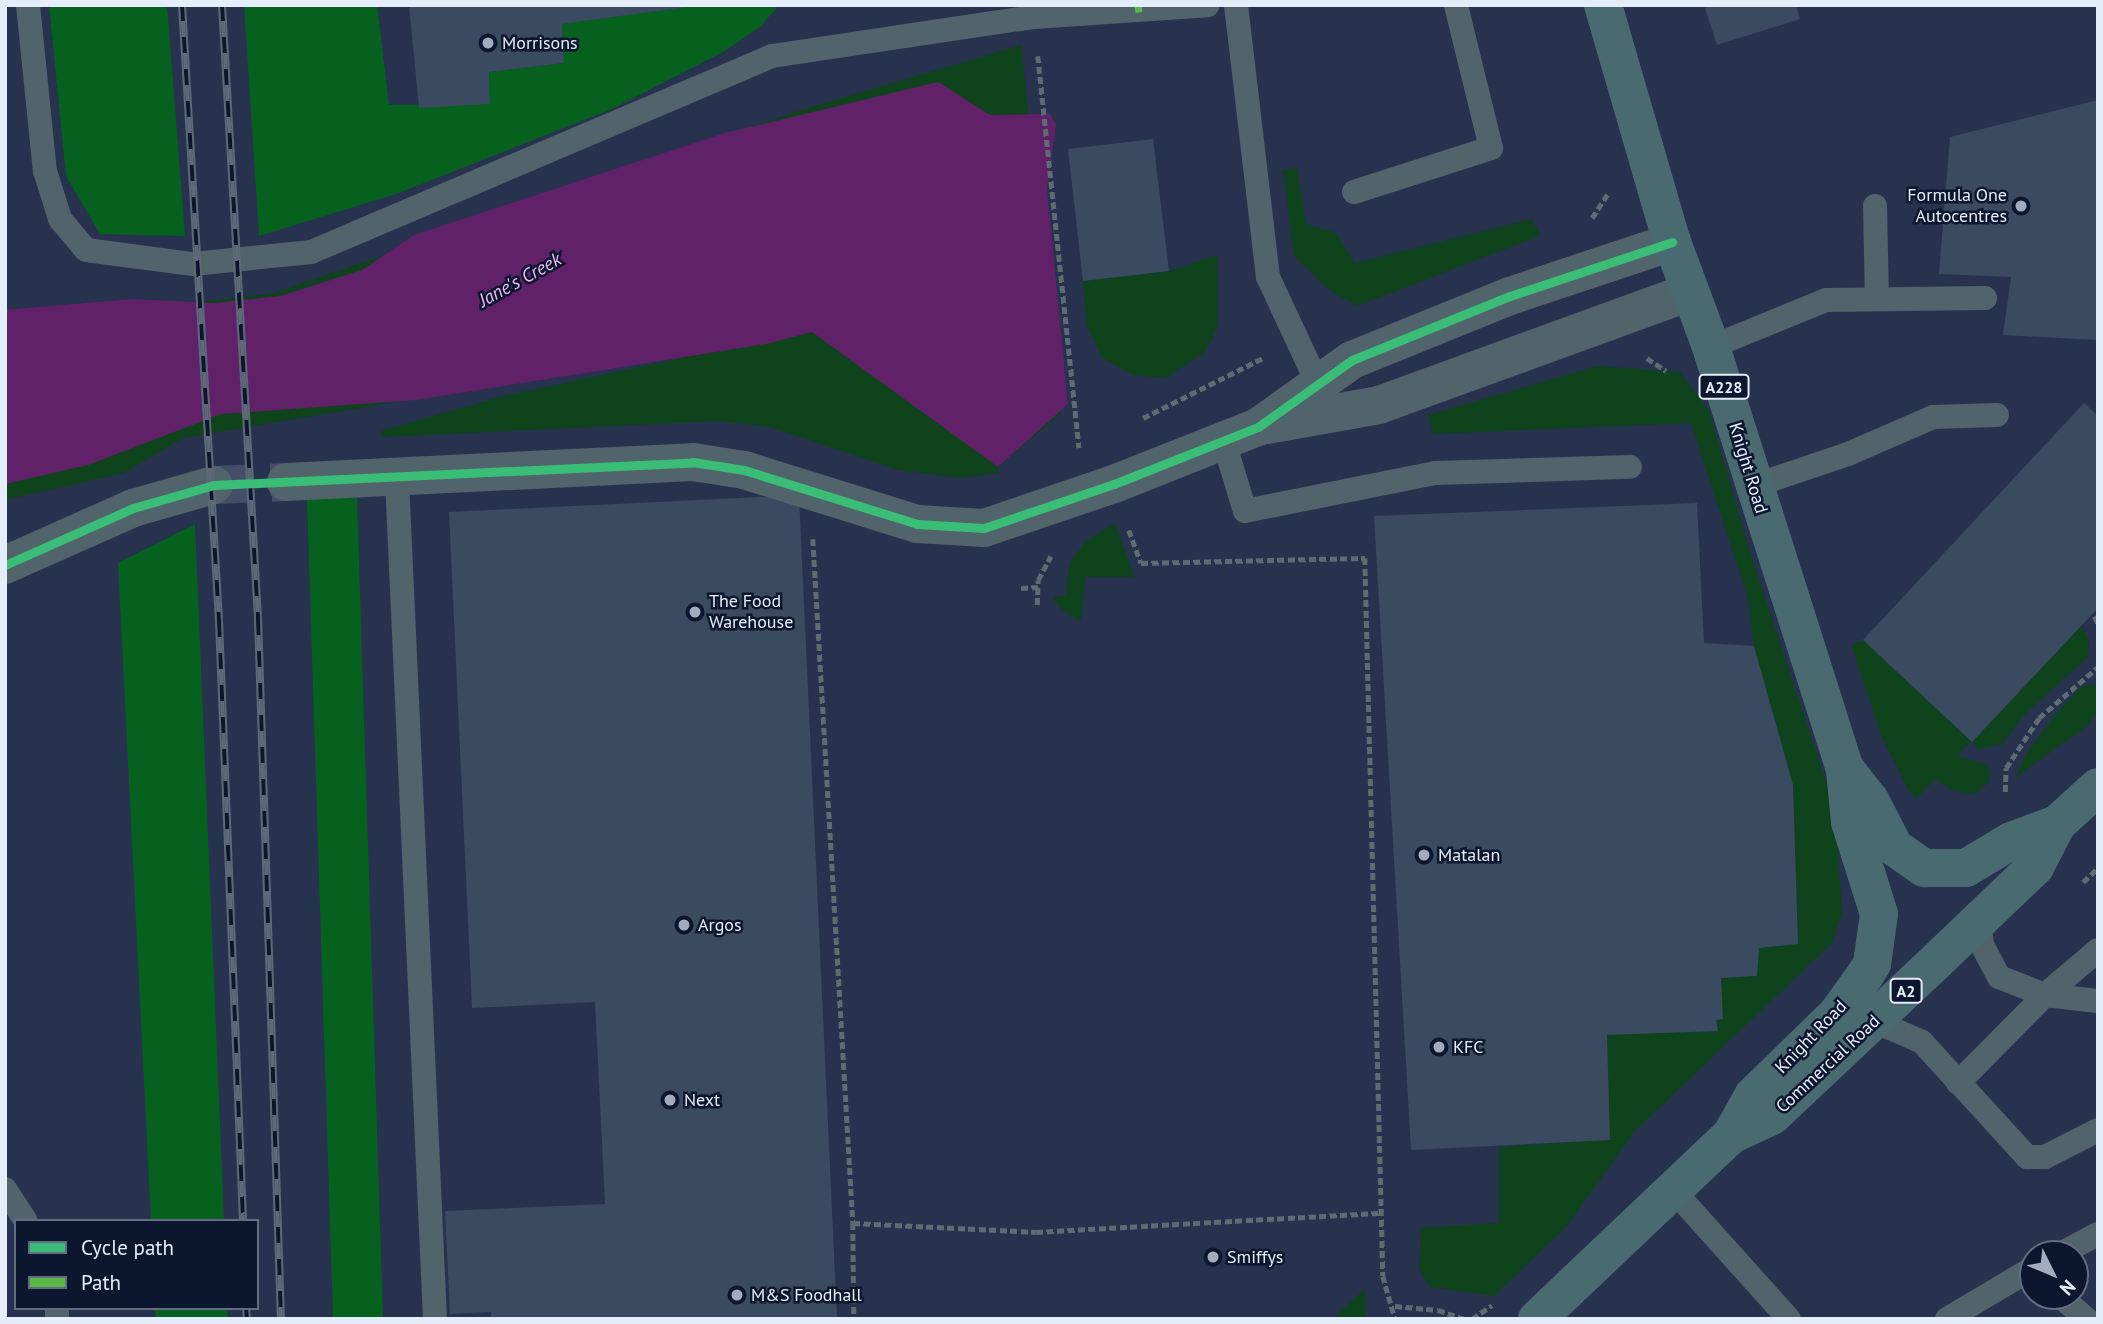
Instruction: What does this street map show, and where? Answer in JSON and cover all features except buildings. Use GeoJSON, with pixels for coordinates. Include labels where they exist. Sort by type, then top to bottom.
{"type":"FeatureCollection","features":[{"type":"Feature","properties":{"kind":"main road","name":"Knight Road"},"geometry":{"type":"LineString","coordinates":[[1603,5],[1672,242],[1712,347],[1753,485],[1845,770],[1850,822],[1878,914],[1872,964],[1837,1014],[1753,1096],[1731,1135]]}},
{"type":"Feature","properties":{"kind":"main road","name":"Knight Road"},"geometry":{"type":"LineString","coordinates":[[1845,770],[1870,800],[1894,847],[1924,868],[1971,866],[2011,841],[2057,824]]}},
{"type":"Feature","properties":{"kind":"main road","name":"Commercial Road"},"geometry":{"type":"LineString","coordinates":[[1537,1319],[1731,1135],[1772,1116],[1874,1021],[2035,867],[2057,824],[2098,787]]}},
{"type":"Feature","properties":{"kind":"street"},"geometry":{"type":"LineString","coordinates":[[286,482],[397,479],[693,461],[744,470],[841,502],[927,526],[984,528],[1224,442],[1258,427],[1352,360],[1458,316],[1672,242]]}},
{"type":"Feature","properties":{"kind":"street"},"geometry":{"type":"LineString","coordinates":[[1258,427],[1379,405],[1690,292]]}},
{"type":"Feature","properties":{"kind":"street"},"geometry":{"type":"LineString","coordinates":[[5,565],[133,508],[214,485]]}},
{"type":"Feature","properties":{"kind":"lane"},"geometry":{"type":"LineString","coordinates":[[28,5],[45,171],[60,219],[86,250],[193,264],[311,252],[772,56],[1034,17],[1208,5]]}},
{"type":"Feature","properties":{"kind":"lane"},"geometry":{"type":"LineString","coordinates":[[1236,5],[1266,269],[1297,343],[1318,384]]}},
{"type":"Feature","properties":{"kind":"lane"},"geometry":{"type":"LineString","coordinates":[[1354,192],[1491,148],[1456,5]]}},
{"type":"Feature","properties":{"kind":"lane"},"geometry":{"type":"LineString","coordinates":[[1875,206],[1877,299]]}},
{"type":"Feature","properties":{"kind":"lane"},"geometry":{"type":"LineString","coordinates":[[1712,347],[1826,300],[1985,298]]}},
{"type":"Feature","properties":{"kind":"lane"},"geometry":{"type":"LineString","coordinates":[[1753,485],[1848,454],[1933,417],[1997,415]]}},
{"type":"Feature","properties":{"kind":"lane"},"geometry":{"type":"LineString","coordinates":[[1224,442],[1245,511],[1435,473],[1630,467]]}},
{"type":"Feature","properties":{"kind":"lane"},"geometry":{"type":"LineString","coordinates":[[397,479],[435,1319]]}},
{"type":"Feature","properties":{"kind":"lane"},"geometry":{"type":"LineString","coordinates":[[1979,921],[1982,945],[1999,977],[2045,995],[2098,1001]]}},
{"type":"Feature","properties":{"kind":"lane"},"geometry":{"type":"LineString","coordinates":[[1958,1083],[2045,995],[2098,950]]}},
{"type":"Feature","properties":{"kind":"lane"},"geometry":{"type":"LineString","coordinates":[[1874,1021],[1922,1042],[2027,1157],[2045,1157],[2098,1130]]}},
{"type":"Feature","properties":{"kind":"lane"},"geometry":{"type":"LineString","coordinates":[[5,1189],[25,1219]]}},
{"type":"Feature","properties":{"kind":"lane"},"geometry":{"type":"LineString","coordinates":[[1674,1191],[1789,1319]]}},
{"type":"Feature","properties":{"kind":"lane"},"geometry":{"type":"LineString","coordinates":[[1947,1319],[2019,1277]]}},
{"type":"Feature","properties":{"kind":"path"},"geometry":{"type":"LineString","coordinates":[[1034,17],[1079,450],[1089,445]]}},
{"type":"Feature","properties":{"kind":"path"},"geometry":{"type":"LineString","coordinates":[[1585,226],[1613,185]]}},
{"type":"Feature","properties":{"kind":"path"},"geometry":{"type":"LineString","coordinates":[[1135,422],[1297,343]]}},
{"type":"Feature","properties":{"kind":"path"},"geometry":{"type":"LineString","coordinates":[[1635,356],[1655,362],[1672,378]]}},
{"type":"Feature","properties":{"kind":"path"},"geometry":{"type":"LineString","coordinates":[[841,502],[813,539],[853,1223],[854,1319]]}},
{"type":"Feature","properties":{"kind":"path"},"geometry":{"type":"LineString","coordinates":[[1125,518],[1141,563],[1365,558],[1383,1282],[1395,1306],[1395,1319]]}},
{"type":"Feature","properties":{"kind":"path"},"geometry":{"type":"LineString","coordinates":[[1021,588],[1038,587]]}},
{"type":"Feature","properties":{"kind":"path"},"geometry":{"type":"LineString","coordinates":[[2095,616],[2098,624]]}},
{"type":"Feature","properties":{"kind":"path"},"geometry":{"type":"LineString","coordinates":[[2006,796],[2003,783],[2006,768],[2039,718],[2098,667]]}},
{"type":"Feature","properties":{"kind":"path"},"geometry":{"type":"LineString","coordinates":[[853,1223],[1036,1232],[1381,1213]]}},
{"type":"Feature","properties":{"kind":"path"},"geometry":{"type":"LineString","coordinates":[[1395,1306],[1438,1310],[1464,1319]]}},
{"type":"Feature","properties":{"kind":"green space"},"geometry":{"type":"Polygon","coordinates":[[[49,5],[167,5],[185,236],[100,234],[66,176],[49,5]]]}},
{"type":"Feature","properties":{"kind":"green space"},"geometry":{"type":"Polygon","coordinates":[[[244,5],[377,5],[389,105],[490,104],[489,72],[564,63],[562,24],[699,5],[779,5],[761,26],[723,52],[612,109],[396,194],[259,236],[244,5]]]}},
{"type":"Feature","properties":{"kind":"green space"},"geometry":{"type":"Polygon","coordinates":[[[1021,45],[1061,413],[998,467],[999,473],[960,478],[898,470],[770,427],[718,421],[383,437],[381,431],[503,396],[785,336],[183,438],[124,473],[5,500],[5,324],[275,293],[795,112],[1021,45]]]}},
{"type":"Feature","properties":{"kind":"green space"},"geometry":{"type":"Polygon","coordinates":[[[1297,168],[1306,224],[1336,233],[1355,263],[1532,219],[1540,236],[1357,306],[1328,289],[1294,256],[1283,170],[1297,168]]]}},
{"type":"Feature","properties":{"kind":"green space"},"geometry":{"type":"Polygon","coordinates":[[[1217,255],[1218,325],[1206,351],[1166,378],[1133,375],[1102,358],[1086,324],[1083,281],[1169,271],[1217,255]]]}},
{"type":"Feature","properties":{"kind":"green space"},"geometry":{"type":"Polygon","coordinates":[[[1598,366],[1680,372],[1709,411],[1749,549],[1835,809],[1842,913],[1832,943],[1635,1131],[1566,1227],[1494,1296],[1430,1287],[1419,1268],[1421,1228],[1499,1223],[1499,1147],[1610,1139],[1607,1035],[1717,1031],[1721,978],[1757,975],[1759,948],[1798,944],[1793,785],[1754,646],[1748,599],[1691,423],[1433,434],[1428,415],[1598,366]]]}},
{"type":"Feature","properties":{"kind":"green space"},"geometry":{"type":"Polygon","coordinates":[[[307,498],[357,498],[383,1319],[333,1319],[307,498]]]}},
{"type":"Feature","properties":{"kind":"green space"},"geometry":{"type":"Polygon","coordinates":[[[1115,523],[1134,577],[1085,577],[1081,621],[1063,611],[1053,597],[1066,595],[1069,564],[1085,542],[1115,523]]]}},
{"type":"Feature","properties":{"kind":"green space"},"geometry":{"type":"Polygon","coordinates":[[[195,524],[224,1219],[151,1219],[118,563],[195,524]]]}},
{"type":"Feature","properties":{"kind":"green space"},"geometry":{"type":"Polygon","coordinates":[[[2082,625],[2089,641],[2088,657],[2025,714],[2003,744],[1978,749],[1972,742],[2082,625]]]}},
{"type":"Feature","properties":{"kind":"green space"},"geometry":{"type":"Polygon","coordinates":[[[1863,640],[1971,741],[1957,756],[1985,764],[1991,771],[1988,783],[1975,794],[1953,791],[1936,779],[1917,798],[1909,791],[1881,735],[1851,645],[1863,640]]]}},
{"type":"Feature","properties":{"kind":"green space"},"geometry":{"type":"Polygon","coordinates":[[[2093,684],[2098,689],[2098,712],[2087,726],[2016,777],[2025,755],[2059,710],[2081,687],[2093,684]]]}},
{"type":"Feature","properties":{"kind":"green space"},"geometry":{"type":"Polygon","coordinates":[[[1365,1289],[1366,1319],[1332,1319],[1365,1289]]]}},
{"type":"Feature","properties":{"kind":"green space"},"geometry":{"type":"Polygon","coordinates":[[[155,1310],[227,1310],[228,1319],[156,1319],[155,1310]]]}},
{"type":"Feature","properties":{"kind":"water","name":"Jane's Creek"},"geometry":{"type":"Polygon","coordinates":[[[938,82],[990,115],[1050,114],[1056,125],[1047,189],[1068,404],[998,467],[812,332],[766,344],[416,400],[221,414],[88,465],[5,484],[5,310],[132,299],[215,303],[280,296],[362,270],[414,235],[725,133],[938,82]]]}},
{"type":"Feature","properties":{"kind":"tunnel"},"geometry":{"type":"LineString","coordinates":[[214,485],[286,482]]}},
{"type":"Feature","properties":{"kind":"railway"},"geometry":{"type":"LineString","coordinates":[[182,5],[219,621],[243,1219]]}},
{"type":"Feature","properties":{"kind":"railway"},"geometry":{"type":"LineString","coordinates":[[222,5],[258,619],[281,1319]]}},
{"type":"Feature","properties":{"kind":"railway"},"geometry":{"type":"LineString","coordinates":[[246,1310],[247,1319]]}},
{"type":"Feature","properties":{"kind":"marked path"},"geometry":{"type":"LineString","coordinates":[[1138,5],[1139,12]]}},
{"type":"Feature","properties":{"kind":"cycle path"},"geometry":{"type":"LineString","coordinates":[[5,565],[133,508],[214,485],[693,462],[744,470],[917,524],[984,528],[1114,484],[1258,427],[1352,360],[1510,296],[1672,242]]}},
{"type":"Feature","properties":{"kind":"place","name":"Morrisons"},"geometry":{"type":"Point","coordinates":[488,43]}},
{"type":"Feature","properties":{"kind":"place","name":"Formula One Autocentres"},"geometry":{"type":"Point","coordinates":[2021,206]}},
{"type":"Feature","properties":{"kind":"place","name":"The Food Warehouse"},"geometry":{"type":"Point","coordinates":[695,612]}},
{"type":"Feature","properties":{"kind":"place","name":"Matalan"},"geometry":{"type":"Point","coordinates":[1424,855]}},
{"type":"Feature","properties":{"kind":"place","name":"Argos"},"geometry":{"type":"Point","coordinates":[684,925]}},
{"type":"Feature","properties":{"kind":"place","name":"KFC"},"geometry":{"type":"Point","coordinates":[1439,1047]}},
{"type":"Feature","properties":{"kind":"place","name":"Next"},"geometry":{"type":"Point","coordinates":[670,1100]}},
{"type":"Feature","properties":{"kind":"place","name":"Smiffys"},"geometry":{"type":"Point","coordinates":[1213,1257]}},
{"type":"Feature","properties":{"kind":"place","name":"M&S Foodhall"},"geometry":{"type":"Point","coordinates":[737,1295]}}]}
